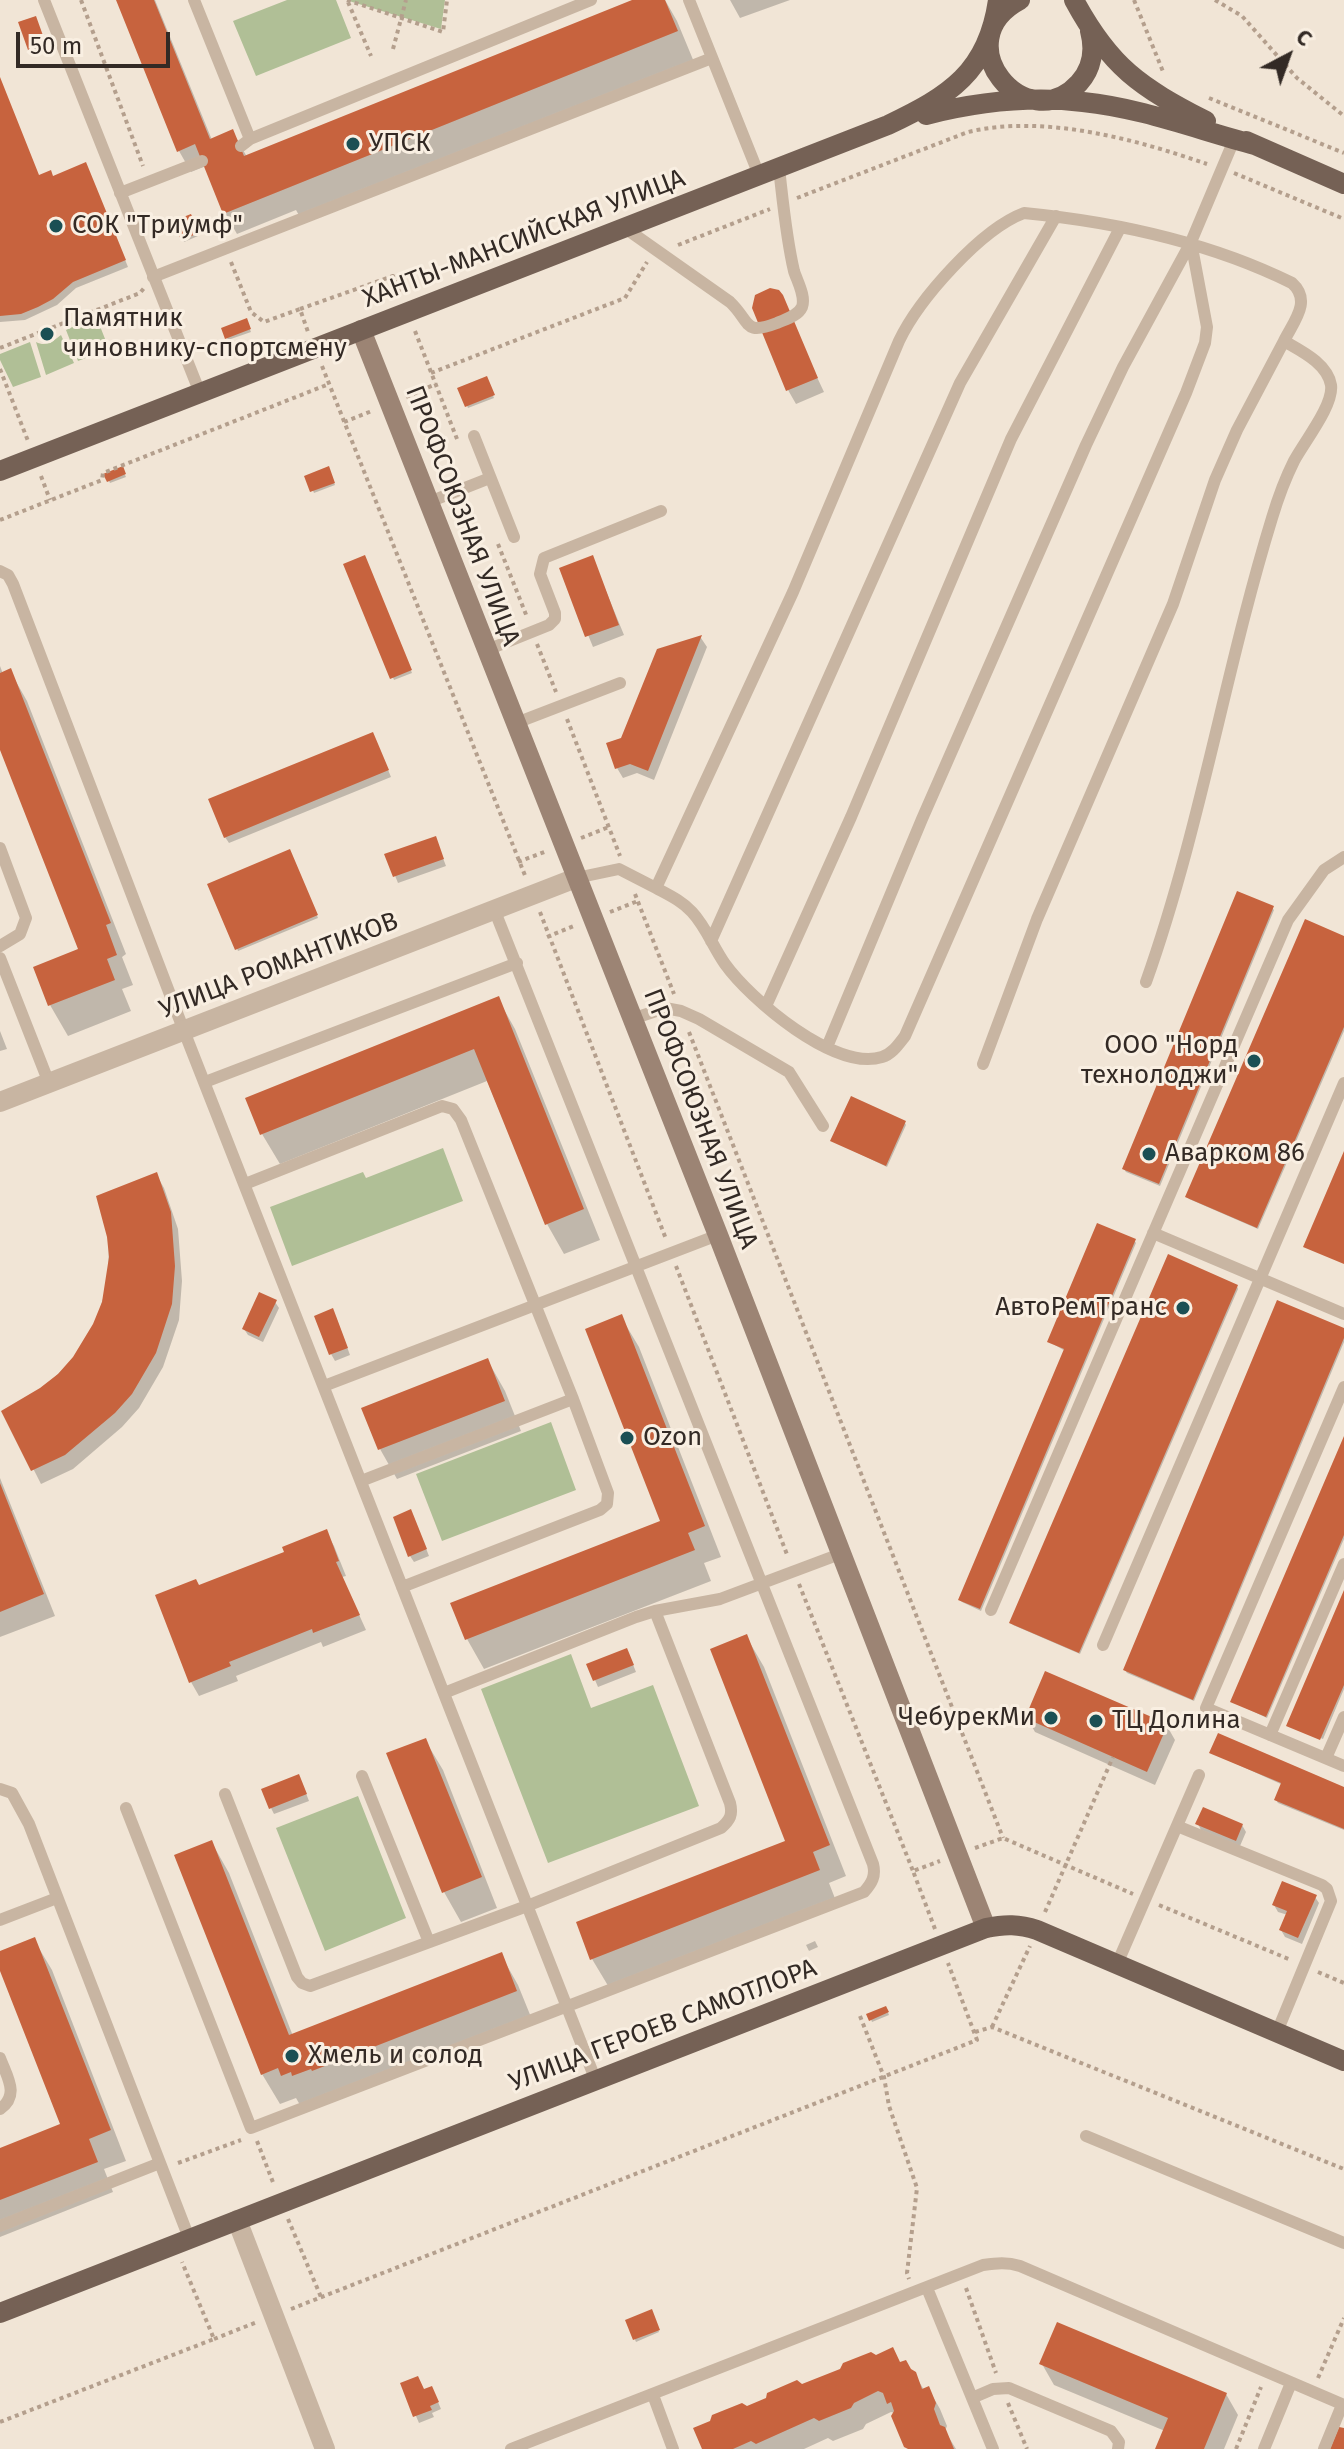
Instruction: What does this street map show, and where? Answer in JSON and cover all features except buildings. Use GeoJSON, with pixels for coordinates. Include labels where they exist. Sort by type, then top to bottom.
{"type":"FeatureCollection","features":[{"type":"Feature","properties":{"kind":"main road"},"geometry":{"type":"LineString","coordinates":[[998,0],[989,55],[998,78],[1018,94],[1042,100],[1101,104],[1255,145]]}},
{"type":"Feature","properties":{"kind":"main road"},"geometry":{"type":"LineString","coordinates":[[992,29],[1000,15],[1020,0]]}},
{"type":"Feature","properties":{"kind":"main road"},"geometry":{"type":"LineString","coordinates":[[1061,0],[1075,9],[1130,77],[1172,103],[1255,145],[1344,184]]}},
{"type":"Feature","properties":{"kind":"main road"},"geometry":{"type":"LineString","coordinates":[[1042,100],[1068,92],[1086,73],[1093,47],[1074,0]]}},
{"type":"Feature","properties":{"kind":"main road","name":"ХАНТЫ-МАНСИЙСКАЯ УЛИЦА"},"geometry":{"type":"LineString","coordinates":[[0,471],[888,125],[928,106],[954,88],[974,65],[992,29]]}},
{"type":"Feature","properties":{"kind":"main road","name":"ХАНТЫ-МАНСИЙСКАЯ УЛИЦА"},"geometry":{"type":"LineString","coordinates":[[888,125],[963,106],[1042,100]]}},
{"type":"Feature","properties":{"kind":"main road","name":"ПРОФСОЮЗНАЯ УЛИЦА"},"geometry":{"type":"LineString","coordinates":[[361,330],[718,1235],[986,1928]]}},
{"type":"Feature","properties":{"kind":"main road","name":"УЛИЦА ГЕРОЕВ САМОТЛОРА"},"geometry":{"type":"LineString","coordinates":[[0,2313],[986,1928],[1015,1924],[1037,1930],[1344,2061]]}},
{"type":"Feature","properties":{"kind":"street","name":"УЛИЦА РОМАНТИКОВ"},"geometry":{"type":"LineString","coordinates":[[0,1102],[576,878]]}},
{"type":"Feature","properties":{"kind":"street"},"geometry":{"type":"LineString","coordinates":[[237,2220],[325,2449]]}},
{"type":"Feature","properties":{"kind":"lane"},"geometry":{"type":"LineString","coordinates":[[44,0],[200,393]]}},
{"type":"Feature","properties":{"kind":"lane"},"geometry":{"type":"LineString","coordinates":[[194,0],[245,143],[591,0]]}},
{"type":"Feature","properties":{"kind":"lane"},"geometry":{"type":"LineString","coordinates":[[689,0],[759,175]]}},
{"type":"Feature","properties":{"kind":"lane"},"geometry":{"type":"LineString","coordinates":[[153,277],[712,58]]}},
{"type":"Feature","properties":{"kind":"lane"},"geometry":{"type":"LineString","coordinates":[[827,1047],[922,819],[1086,445],[1123,367],[1191,242],[1234,140]]}},
{"type":"Feature","properties":{"kind":"lane"},"geometry":{"type":"LineString","coordinates":[[120,193],[202,161]]}},
{"type":"Feature","properties":{"kind":"lane"},"geometry":{"type":"LineString","coordinates":[[625,228],[730,302],[752,329],[794,316],[802,308],[803,299],[795,273],[779,168]]}},
{"type":"Feature","properties":{"kind":"lane"},"geometry":{"type":"LineString","coordinates":[[656,888],[787,605],[907,324],[931,290],[987,235],[1009,218],[1024,213],[1056,216],[1191,242],[1283,278],[1299,289],[1302,308],[1237,430],[1215,480],[1173,604],[1037,919],[983,1064]]}},
{"type":"Feature","properties":{"kind":"lane"},"geometry":{"type":"LineString","coordinates":[[711,941],[960,383],[1056,216]]}},
{"type":"Feature","properties":{"kind":"lane"},"geometry":{"type":"LineString","coordinates":[[766,1006],[851,817],[1011,439],[1120,228]]}},
{"type":"Feature","properties":{"kind":"lane"},"geometry":{"type":"LineString","coordinates":[[576,878],[613,869],[626,871],[679,900],[690,910],[741,983],[800,1035],[827,1047],[868,1058],[881,1058],[890,1053],[905,1036],[1186,393],[1205,343],[1207,327],[1191,242]]}},
{"type":"Feature","properties":{"kind":"lane"},"geometry":{"type":"LineString","coordinates":[[1146,982],[1191,841],[1253,586],[1279,497],[1293,463],[1329,401],[1331,386],[1326,372],[1316,361],[1284,341]]}},
{"type":"Feature","properties":{"kind":"lane"},"geometry":{"type":"LineString","coordinates":[[474,436],[514,537]]}},
{"type":"Feature","properties":{"kind":"lane"},"geometry":{"type":"LineString","coordinates":[[429,502],[490,478]]}},
{"type":"Feature","properties":{"kind":"lane"},"geometry":{"type":"LineString","coordinates":[[487,650],[549,625],[555,619],[540,574],[544,558],[661,511]]}},
{"type":"Feature","properties":{"kind":"lane"},"geometry":{"type":"LineString","coordinates":[[0,571],[8,575],[13,584],[184,1031],[596,2081]]}},
{"type":"Feature","properties":{"kind":"lane"},"geometry":{"type":"LineString","coordinates":[[516,723],[620,683]]}},
{"type":"Feature","properties":{"kind":"lane"},"geometry":{"type":"LineString","coordinates":[[0,848],[26,918],[20,934],[0,946]]}},
{"type":"Feature","properties":{"kind":"lane"},"geometry":{"type":"LineString","coordinates":[[991,1610],[1288,920],[1324,870],[1344,857]]}},
{"type":"Feature","properties":{"kind":"lane"},"geometry":{"type":"LineString","coordinates":[[126,1808],[251,2128],[864,1892],[871,1884],[875,1872],[873,1864],[494,909]]}},
{"type":"Feature","properties":{"kind":"lane"},"geometry":{"type":"LineString","coordinates":[[0,958],[49,1083]]}},
{"type":"Feature","properties":{"kind":"lane"},"geometry":{"type":"LineString","coordinates":[[205,1082],[517,963]]}},
{"type":"Feature","properties":{"kind":"lane"},"geometry":{"type":"LineString","coordinates":[[632,1019],[665,1008],[699,1019],[789,1072],[823,1126]]}},
{"type":"Feature","properties":{"kind":"lane"},"geometry":{"type":"LineString","coordinates":[[1103,1645],[1344,1083]]}},
{"type":"Feature","properties":{"kind":"lane"},"geometry":{"type":"LineString","coordinates":[[245,1184],[442,1106],[453,1109],[461,1120],[573,1399],[608,1493],[607,1504],[600,1510],[402,1587]]}},
{"type":"Feature","properties":{"kind":"lane"},"geometry":{"type":"LineString","coordinates":[[1153,1233],[1344,1314]]}},
{"type":"Feature","properties":{"kind":"lane"},"geometry":{"type":"LineString","coordinates":[[324,1386],[718,1235]]}},
{"type":"Feature","properties":{"kind":"lane"},"geometry":{"type":"LineString","coordinates":[[1344,1387],[1206,1708],[1344,1766]]}},
{"type":"Feature","properties":{"kind":"lane"},"geometry":{"type":"LineString","coordinates":[[361,1481],[573,1399]]}},
{"type":"Feature","properties":{"kind":"lane"},"geometry":{"type":"LineString","coordinates":[[444,1693],[655,1611],[720,1599],[840,1554]]}},
{"type":"Feature","properties":{"kind":"lane"},"geometry":{"type":"LineString","coordinates":[[1270,1735],[1344,1564]]}},
{"type":"Feature","properties":{"kind":"lane"},"geometry":{"type":"LineString","coordinates":[[225,1794],[297,1977],[310,1986],[527,1906],[721,1828],[729,1821],[732,1812],[655,1611]]}},
{"type":"Feature","properties":{"kind":"lane"},"geometry":{"type":"LineString","coordinates":[[1326,1758],[1344,1717]]}},
{"type":"Feature","properties":{"kind":"lane"},"geometry":{"type":"LineString","coordinates":[[1117,1964],[1199,1775]]}},
{"type":"Feature","properties":{"kind":"lane"},"geometry":{"type":"LineString","coordinates":[[362,1776],[429,1942]]}},
{"type":"Feature","properties":{"kind":"lane"},"geometry":{"type":"LineString","coordinates":[[0,1789],[12,1793],[24,1813],[160,2163],[182,2241]]}},
{"type":"Feature","properties":{"kind":"lane"},"geometry":{"type":"LineString","coordinates":[[1177,1826],[1327,1889],[1331,1901],[1277,2032]]}},
{"type":"Feature","properties":{"kind":"lane"},"geometry":{"type":"LineString","coordinates":[[0,1920],[57,1898]]}},
{"type":"Feature","properties":{"kind":"lane"},"geometry":{"type":"LineString","coordinates":[[0,2058],[12,2090],[11,2100],[0,2109]]}},
{"type":"Feature","properties":{"kind":"lane"},"geometry":{"type":"LineString","coordinates":[[1086,2136],[1344,2243]]}},
{"type":"Feature","properties":{"kind":"lane"},"geometry":{"type":"LineString","coordinates":[[0,2226],[160,2163]]}},
{"type":"Feature","properties":{"kind":"lane"},"geometry":{"type":"LineString","coordinates":[[511,2449],[983,2265],[1009,2263],[1343,2405],[1324,2449]]}},
{"type":"Feature","properties":{"kind":"lane"},"geometry":{"type":"LineString","coordinates":[[927,2288],[993,2449]]}},
{"type":"Feature","properties":{"kind":"lane"},"geometry":{"type":"LineString","coordinates":[[1264,2449],[1291,2383]]}},
{"type":"Feature","properties":{"kind":"lane"},"geometry":{"type":"LineString","coordinates":[[972,2398],[1009,2388],[1111,2431],[1119,2442],[1118,2449]]}},
{"type":"Feature","properties":{"kind":"lane"},"geometry":{"type":"LineString","coordinates":[[653,2395],[673,2449]]}},
{"type":"Feature","properties":{"kind":"path"},"geometry":{"type":"LineString","coordinates":[[81,0],[149,182]]}},
{"type":"Feature","properties":{"kind":"path"},"geometry":{"type":"LineString","coordinates":[[393,49],[406,0]]}},
{"type":"Feature","properties":{"kind":"path"},"geometry":{"type":"LineString","coordinates":[[347,1],[443,32],[447,0]]}},
{"type":"Feature","properties":{"kind":"path"},"geometry":{"type":"LineString","coordinates":[[1134,0],[1166,79]]}},
{"type":"Feature","properties":{"kind":"path"},"geometry":{"type":"LineString","coordinates":[[1215,0],[1242,16],[1297,78],[1344,116]]}},
{"type":"Feature","properties":{"kind":"path"},"geometry":{"type":"LineString","coordinates":[[347,1],[371,56]]}},
{"type":"Feature","properties":{"kind":"path"},"geometry":{"type":"LineString","coordinates":[[1204,96],[1344,153]]}},
{"type":"Feature","properties":{"kind":"path"},"geometry":{"type":"LineString","coordinates":[[458,441],[431,373],[625,298],[651,256],[968,132],[989,127],[1054,128],[1125,139],[1221,168],[1344,219]]}},
{"type":"Feature","properties":{"kind":"path"},"geometry":{"type":"LineString","coordinates":[[0,2422],[977,2040],[547,937],[534,894],[518,862],[300,309],[264,322],[251,312],[226,248]]}},
{"type":"Feature","properties":{"kind":"path"},"geometry":{"type":"LineString","coordinates":[[0,348],[140,293],[153,277]]}},
{"type":"Feature","properties":{"kind":"path"},"geometry":{"type":"LineString","coordinates":[[0,369],[50,500]]}},
{"type":"Feature","properties":{"kind":"path"},"geometry":{"type":"LineString","coordinates":[[0,520],[102,480],[103,473],[329,384]]}},
{"type":"Feature","properties":{"kind":"path"},"geometry":{"type":"LineString","coordinates":[[498,543],[1003,1838]]}},
{"type":"Feature","properties":{"kind":"path"},"geometry":{"type":"LineString","coordinates":[[992,2027],[1113,1757]]}},
{"type":"Feature","properties":{"kind":"path"},"geometry":{"type":"LineString","coordinates":[[913,1871],[1003,1838],[1344,1983]]}},
{"type":"Feature","properties":{"kind":"path"},"geometry":{"type":"LineString","coordinates":[[860,2016],[884,2077],[889,2106],[917,2188],[907,2273],[914,2293]]}},
{"type":"Feature","properties":{"kind":"path"},"geometry":{"type":"LineString","coordinates":[[975,2032],[992,2027],[1344,2169]]}},
{"type":"Feature","properties":{"kind":"path"},"geometry":{"type":"LineString","coordinates":[[182,2241],[214,2339]]}},
{"type":"Feature","properties":{"kind":"path"},"geometry":{"type":"LineString","coordinates":[[979,2283],[965,2288],[1027,2449]]}},
{"type":"Feature","properties":{"kind":"path"},"geometry":{"type":"LineString","coordinates":[[1312,2392],[1344,2318]]}},
{"type":"Feature","properties":{"kind":"path"},"geometry":{"type":"LineString","coordinates":[[1236,2449],[1263,2381]]}},
{"type":"Feature","properties":{"kind":"green space"},"geometry":{"type":"Polygon","coordinates":[[[287,0],[336,0],[351,38],[256,76],[233,21],[287,0]]]}},
{"type":"Feature","properties":{"kind":"green space"},"geometry":{"type":"Polygon","coordinates":[[[445,0],[441,29],[349,1],[445,0]]]}},
{"type":"Feature","properties":{"kind":"green space"},"geometry":{"type":"Polygon","coordinates":[[[96,316],[109,349],[78,361],[66,330],[96,316]]]}},
{"type":"Feature","properties":{"kind":"green space"},"geometry":{"type":"Polygon","coordinates":[[[61,335],[74,363],[46,375],[36,342],[46,344],[61,335]]]}},
{"type":"Feature","properties":{"kind":"green space"},"geometry":{"type":"Polygon","coordinates":[[[30,342],[41,377],[13,387],[0,354],[30,342]]]}},
{"type":"Feature","properties":{"kind":"green space"},"geometry":{"type":"Polygon","coordinates":[[[443,1148],[463,1201],[292,1266],[270,1207],[363,1172],[366,1178],[443,1148]]]}},
{"type":"Feature","properties":{"kind":"green space"},"geometry":{"type":"Polygon","coordinates":[[[551,1422],[576,1490],[442,1541],[416,1474],[551,1422]]]}},
{"type":"Feature","properties":{"kind":"green space"},"geometry":{"type":"Polygon","coordinates":[[[571,1654],[591,1708],[653,1685],[699,1806],[548,1863],[481,1689],[571,1654]]]}},
{"type":"Feature","properties":{"kind":"green space"},"geometry":{"type":"Polygon","coordinates":[[[358,1796],[406,1918],[325,1951],[276,1828],[358,1796]]]}},
{"type":"Feature","properties":{"kind":"place","name":"УПСК"},"geometry":{"type":"Point","coordinates":[353,144]}},
{"type":"Feature","properties":{"kind":"place","name":"СОК \"Триумф\""},"geometry":{"type":"Point","coordinates":[56,226]}},
{"type":"Feature","properties":{"kind":"place","name":"Памятник чиновнику-спортсмену"},"geometry":{"type":"Point","coordinates":[47,334]}},
{"type":"Feature","properties":{"kind":"place","name":"ООО \"Норд технолоджи\""},"geometry":{"type":"Point","coordinates":[1254,1061]}},
{"type":"Feature","properties":{"kind":"place","name":"Аварком 86"},"geometry":{"type":"Point","coordinates":[1149,1154]}},
{"type":"Feature","properties":{"kind":"place","name":"АвтоРемТранс"},"geometry":{"type":"Point","coordinates":[1183,1308]}},
{"type":"Feature","properties":{"kind":"place","name":"Ozon"},"geometry":{"type":"Point","coordinates":[627,1438]}},
{"type":"Feature","properties":{"kind":"place","name":"ЧебурекМи"},"geometry":{"type":"Point","coordinates":[1051,1718]}},
{"type":"Feature","properties":{"kind":"place","name":"ТЦ Долина"},"geometry":{"type":"Point","coordinates":[1096,1721]}},
{"type":"Feature","properties":{"kind":"place","name":"Хмель и солод"},"geometry":{"type":"Point","coordinates":[292,2056]}}]}
